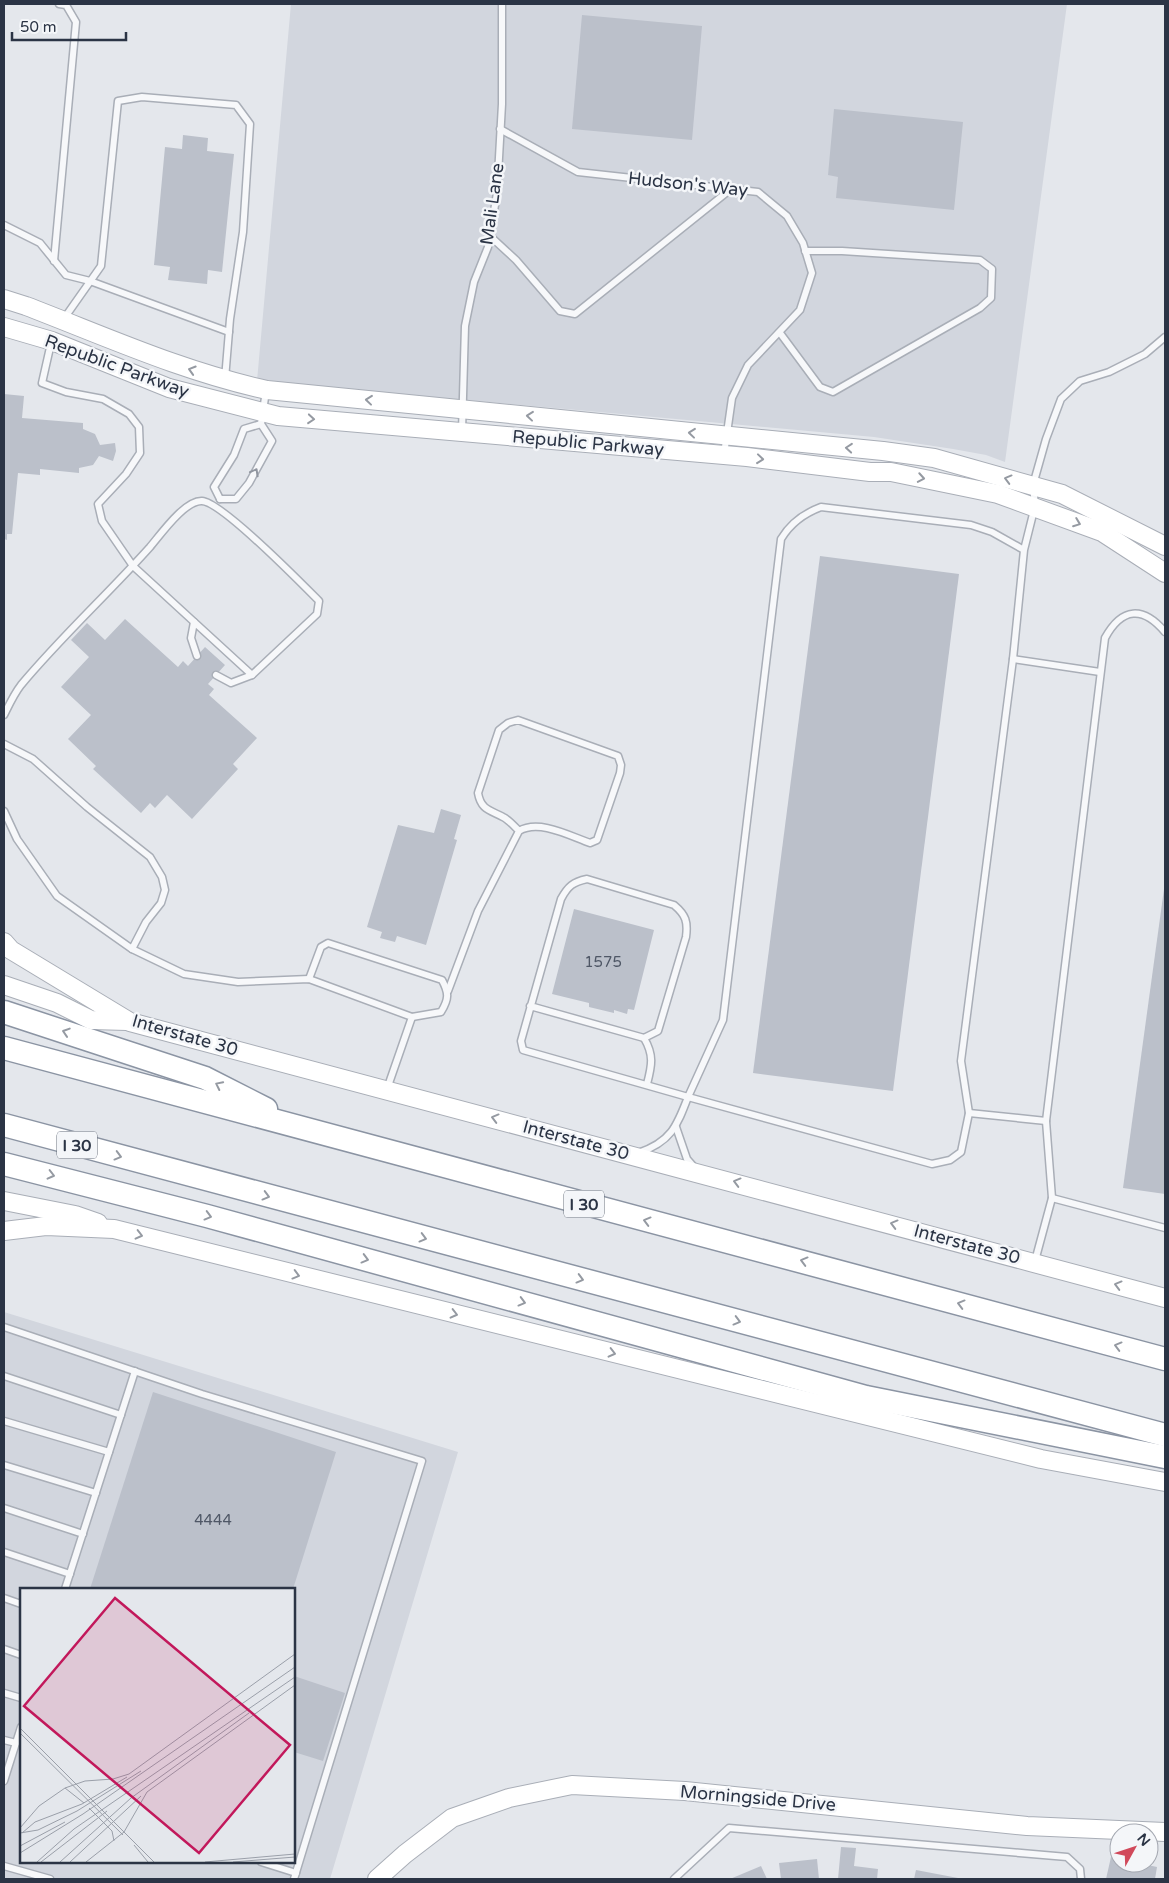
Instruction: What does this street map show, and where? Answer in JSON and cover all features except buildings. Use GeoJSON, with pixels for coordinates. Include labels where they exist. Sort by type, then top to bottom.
{"type":"FeatureCollection","features":[{"type":"Feature","properties":{"kind":"highway"},"geometry":{"type":"LineString","coordinates":[[4,1012],[205,1078],[310,1130]]}},
{"type":"Feature","properties":{"kind":"highway","name":"I 30"},"geometry":{"type":"LineString","coordinates":[[4,1048],[1165,1359]]}},
{"type":"Feature","properties":{"kind":"highway","name":"I 30"},"geometry":{"type":"LineString","coordinates":[[4,1125],[1165,1434]]}},
{"type":"Feature","properties":{"kind":"highway"},"geometry":{"type":"LineString","coordinates":[[4,1164],[207,1216],[866,1398],[1165,1457]]}},
{"type":"Feature","properties":{"kind":"street","name":"Republic Parkway"},"geometry":{"type":"LineString","coordinates":[[4,299],[63,320],[165,362],[224,380],[266,390],[883,451],[934,458],[1062,494],[1165,546]]}},
{"type":"Feature","properties":{"kind":"street"},"geometry":{"type":"LineString","coordinates":[[52,341],[63,320]]}},
{"type":"Feature","properties":{"kind":"street","name":"Republic Parkway"},"geometry":{"type":"LineString","coordinates":[[4,327],[52,341],[168,388],[262,418],[278,416],[724,455],[870,472],[891,472],[998,494],[1102,532],[1165,573]]}},
{"type":"Feature","properties":{"kind":"street","name":"Interstate 30"},"geometry":{"type":"LineString","coordinates":[[4,942],[11,950],[130,1022],[1165,1298]]}},
{"type":"Feature","properties":{"kind":"street"},"geometry":{"type":"LineString","coordinates":[[4,985],[56,1003],[91,1020],[130,1022]]}},
{"type":"Feature","properties":{"kind":"street"},"geometry":{"type":"LineString","coordinates":[[4,1201],[75,1215],[114,1228],[1022,1454],[1165,1482]]}},
{"type":"Feature","properties":{"kind":"street"},"geometry":{"type":"LineString","coordinates":[[4,1231],[46,1226],[114,1228]]}},
{"type":"Feature","properties":{"kind":"street","name":"Morningside Drive"},"geometry":{"type":"LineString","coordinates":[[377,1879],[405,1854],[452,1818],[509,1798],[572,1785],[685,1791],[1027,1826],[1165,1832]]}},
{"type":"Feature","properties":{"kind":"lane"},"geometry":{"type":"LineString","coordinates":[[54,260],[76,31],[76,22],[72,13],[66,5],[59,4]]}},
{"type":"Feature","properties":{"kind":"lane","name":"Mali Lane"},"geometry":{"type":"LineString","coordinates":[[462,432],[465,326],[474,282],[488,247],[497,193],[502,4]]}},
{"type":"Feature","properties":{"kind":"lane"},"geometry":{"type":"LineString","coordinates":[[63,320],[101,266],[118,101],[142,97],[236,105],[250,124],[243,232],[224,380]]}},
{"type":"Feature","properties":{"kind":"lane","name":"Hudson's Way"},"geometry":{"type":"LineString","coordinates":[[500,128],[578,172],[758,192],[787,216],[805,251],[812,273],[800,310],[748,365],[732,398],[724,455]]}},
{"type":"Feature","properties":{"kind":"lane"},"geometry":{"type":"LineString","coordinates":[[490,236],[516,260],[560,311],[574,314],[730,189]]}},
{"type":"Feature","properties":{"kind":"lane"},"geometry":{"type":"LineString","coordinates":[[4,225],[40,243],[66,275],[90,281],[229,332]]}},
{"type":"Feature","properties":{"kind":"lane"},"geometry":{"type":"LineString","coordinates":[[780,333],[820,387],[834,392],[980,308],[991,298],[992,269],[980,260],[842,251],[805,251]]}},
{"type":"Feature","properties":{"kind":"lane"},"geometry":{"type":"LineString","coordinates":[[530,1006],[644,1038],[658,1031],[688,924],[683,912],[674,905],[587,879],[575,881],[567,888],[561,899],[530,1006],[521,1041],[523,1050],[932,1164],[950,1160],[961,1152],[969,1113],[961,1061],[1013,659],[1024,550],[1035,506],[1033,485],[1046,439],[1061,399],[1080,381],[1109,372],[1145,354],[1165,338]]}},
{"type":"Feature","properties":{"kind":"lane"},"geometry":{"type":"LineString","coordinates":[[52,341],[42,383],[66,392],[103,399],[128,414],[138,427],[140,453],[98,504],[102,521],[133,566],[252,676]]}},
{"type":"Feature","properties":{"kind":"lane"},"geometry":{"type":"LineString","coordinates":[[220,499],[236,499],[249,483],[272,441],[262,418],[266,390]]}},
{"type":"Feature","properties":{"kind":"lane"},"geometry":{"type":"LineString","coordinates":[[220,499],[214,487],[234,455],[244,429],[262,418]]}},
{"type":"Feature","properties":{"kind":"lane"},"geometry":{"type":"LineString","coordinates":[[216,507],[220,499]]}},
{"type":"Feature","properties":{"kind":"lane"},"geometry":{"type":"LineString","coordinates":[[4,715],[20,686],[191,503],[203,500],[216,507],[262,545],[319,602],[317,614],[252,676],[231,682],[216,675]]}},
{"type":"Feature","properties":{"kind":"lane"},"geometry":{"type":"LineString","coordinates":[[634,1155],[647,1150],[676,1127],[723,1020],[781,540],[787,530],[810,511],[821,507],[971,525],[992,532],[1024,550]]}},
{"type":"Feature","properties":{"kind":"lane"},"geometry":{"type":"LineString","coordinates":[[1034,1262],[1052,1198],[1046,1120],[1100,672],[1106,638],[1112,626],[1127,614],[1142,613],[1155,620],[1165,632]]}},
{"type":"Feature","properties":{"kind":"lane"},"geometry":{"type":"LineString","coordinates":[[194,622],[191,638],[197,656]]}},
{"type":"Feature","properties":{"kind":"lane"},"geometry":{"type":"LineString","coordinates":[[1013,659],[1100,672]]}},
{"type":"Feature","properties":{"kind":"lane"},"geometry":{"type":"LineString","coordinates":[[4,811],[16,839],[57,896],[132,949],[184,974],[238,982],[309,979],[412,1017],[441,1012],[448,1001],[448,992],[478,911],[519,831],[526,826],[537,825],[590,843],[597,840],[620,773],[621,765],[618,756],[518,720],[508,723],[499,730],[478,794],[480,803],[486,811],[504,818],[519,831]]}},
{"type":"Feature","properties":{"kind":"lane"},"geometry":{"type":"LineString","coordinates":[[4,744],[33,759],[87,807],[150,857],[162,877],[165,890],[161,903],[146,922],[132,949]]}},
{"type":"Feature","properties":{"kind":"lane"},"geometry":{"type":"LineString","coordinates":[[309,979],[321,947],[328,943],[442,980],[448,992]]}},
{"type":"Feature","properties":{"kind":"lane"},"geometry":{"type":"LineString","coordinates":[[386,1089],[412,1017]]}},
{"type":"Feature","properties":{"kind":"lane"},"geometry":{"type":"LineString","coordinates":[[644,1038],[651,1050],[652,1062],[647,1084]]}},
{"type":"Feature","properties":{"kind":"lane"},"geometry":{"type":"LineString","coordinates":[[969,1113],[1046,1120]]}},
{"type":"Feature","properties":{"kind":"lane"},"geometry":{"type":"LineString","coordinates":[[676,1127],[687,1159],[698,1172]]}},
{"type":"Feature","properties":{"kind":"lane"},"geometry":{"type":"LineString","coordinates":[[1052,1198],[1165,1228]]}},
{"type":"Feature","properties":{"kind":"lane"},"geometry":{"type":"LineString","coordinates":[[4,1327],[202,1394],[422,1461],[295,1876],[264,1863]]}},
{"type":"Feature","properties":{"kind":"lane"},"geometry":{"type":"LineString","coordinates":[[65,1588],[135,1371]]}},
{"type":"Feature","properties":{"kind":"lane"},"geometry":{"type":"LineString","coordinates":[[4,1376],[121,1416]]}},
{"type":"Feature","properties":{"kind":"lane"},"geometry":{"type":"LineString","coordinates":[[4,1421],[109,1452]]}},
{"type":"Feature","properties":{"kind":"lane"},"geometry":{"type":"LineString","coordinates":[[4,1465],[96,1493]]}},
{"type":"Feature","properties":{"kind":"lane"},"geometry":{"type":"LineString","coordinates":[[4,1508],[83,1534]]}},
{"type":"Feature","properties":{"kind":"lane"},"geometry":{"type":"LineString","coordinates":[[4,1552],[70,1574]]}},
{"type":"Feature","properties":{"kind":"lane"},"geometry":{"type":"LineString","coordinates":[[4,1598],[20,1604]]}},
{"type":"Feature","properties":{"kind":"lane"},"geometry":{"type":"LineString","coordinates":[[4,1649],[20,1655]]}},
{"type":"Feature","properties":{"kind":"lane"},"geometry":{"type":"LineString","coordinates":[[4,1692],[20,1698]]}},
{"type":"Feature","properties":{"kind":"lane"},"geometry":{"type":"LineString","coordinates":[[4,1780],[20,1730]]}},
{"type":"Feature","properties":{"kind":"lane"},"geometry":{"type":"LineString","coordinates":[[4,1740],[16,1744]]}},
{"type":"Feature","properties":{"kind":"lane"},"geometry":{"type":"LineString","coordinates":[[674,1879],[729,1828],[1067,1857],[1080,1869],[1081,1879]]}},
{"type":"Feature","properties":{"kind":"lane"},"geometry":{"type":"LineString","coordinates":[[4,1866],[50,1879]]}},
{"type":"Feature","properties":{"kind":"shaded area"},"geometry":{"type":"Polygon","coordinates":[[[291,4],[1067,4],[1005,462],[986,455],[874,437],[257,381],[291,4]]]}},
{"type":"Feature","properties":{"kind":"shaded area"},"geometry":{"type":"Polygon","coordinates":[[[4,1312],[458,1452],[330,1879],[4,1879],[4,1312]]]}}]}
